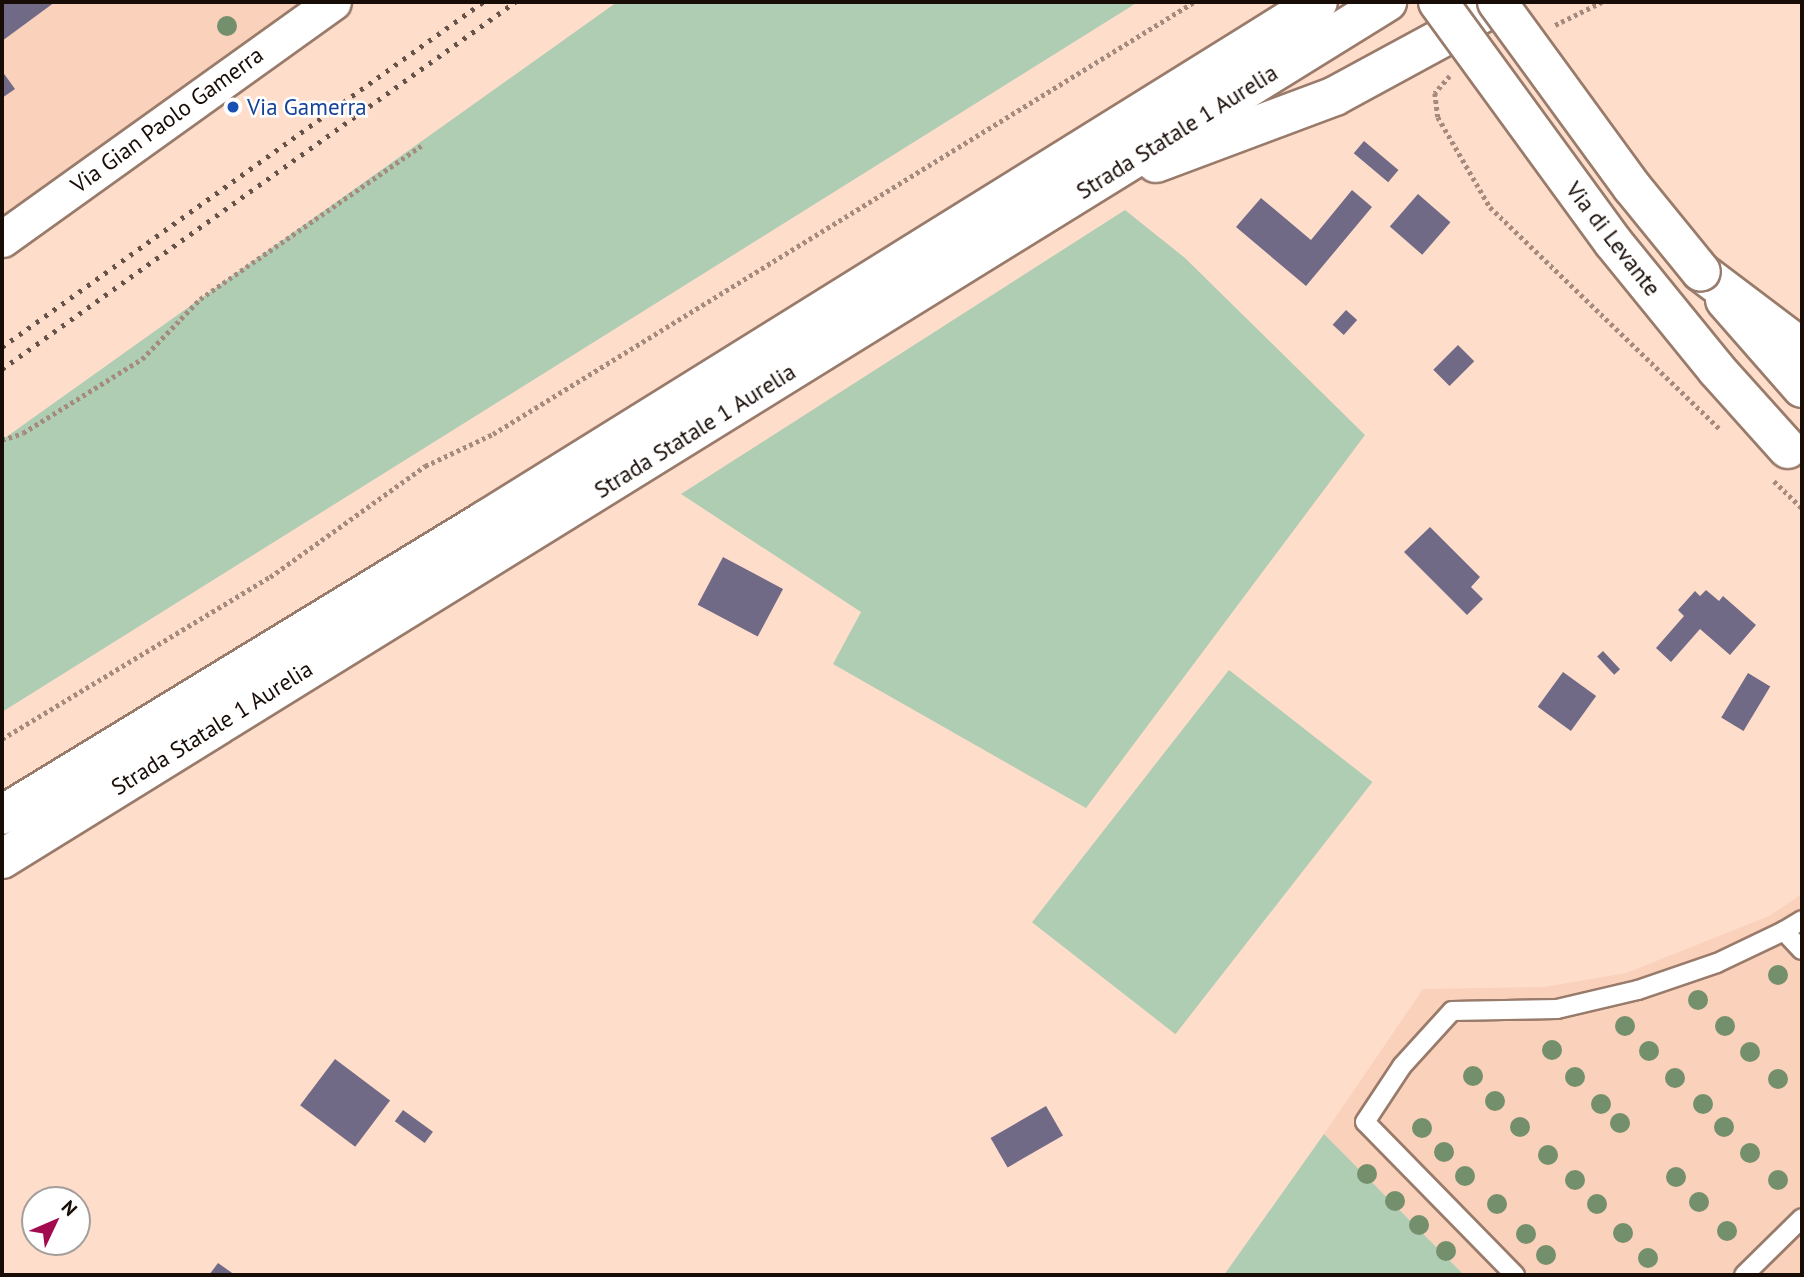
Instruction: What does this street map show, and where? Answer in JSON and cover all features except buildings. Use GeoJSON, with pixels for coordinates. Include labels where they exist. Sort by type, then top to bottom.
{"type":"FeatureCollection","features":[{"type":"Feature","properties":{"kind":"main road","name":"Strada Statale 1 Aurelia"},"geometry":{"type":"LineString","coordinates":[[2,815],[496,513],[1318,2]]}},
{"type":"Feature","properties":{"kind":"main road","name":"Strada Statale 1 Aurelia"},"geometry":{"type":"LineString","coordinates":[[2,859],[1387,2]]}},
{"type":"Feature","properties":{"kind":"main road","name":"Via di Levante"},"geometry":{"type":"LineString","coordinates":[[1438,2],[1614,242],[1791,462]]}},
{"type":"Feature","properties":{"kind":"main road","name":"Via di Levante"},"geometry":{"type":"LineString","coordinates":[[1485,10],[1701,272],[1802,388]]}},
{"type":"Feature","properties":{"kind":"main road"},"geometry":{"type":"LineString","coordinates":[[1088,188],[1335,96],[1440,39]]}},
{"type":"Feature","properties":{"kind":"main road"},"geometry":{"type":"LineString","coordinates":[[1701,272],[1802,348]]}},
{"type":"Feature","properties":{"kind":"street","name":"Via Gian Paolo Gamerra"},"geometry":{"type":"LineString","coordinates":[[2,239],[313,7]]}},
{"type":"Feature","properties":{"kind":"lane"},"geometry":{"type":"LineString","coordinates":[[1515,1275],[1366,1122],[1402,1066],[1452,1011],[1558,1009],[1638,990],[1717,963],[1802,920]]}},
{"type":"Feature","properties":{"kind":"lane"},"geometry":{"type":"LineString","coordinates":[[1784,931],[1802,950]]}},
{"type":"Feature","properties":{"kind":"lane"},"geometry":{"type":"LineString","coordinates":[[1744,1275],[1802,1218]]}},
{"type":"Feature","properties":{"kind":"path"},"geometry":{"type":"LineString","coordinates":[[2,739],[270,577],[425,466],[493,434],[1194,2]]}},
{"type":"Feature","properties":{"kind":"path"},"geometry":{"type":"LineString","coordinates":[[2,440],[23,433],[142,359],[200,299],[421,146]]}},
{"type":"Feature","properties":{"kind":"path"},"geometry":{"type":"LineString","coordinates":[[1490,206],[1722,430]]}},
{"type":"Feature","properties":{"kind":"path"},"geometry":{"type":"LineString","coordinates":[[1791,462],[1802,508]]}},
{"type":"Feature","properties":{"kind":"shaded area"},"geometry":{"type":"Polygon","coordinates":[[[2,2],[315,2],[2,220],[2,2]]]}},
{"type":"Feature","properties":{"kind":"shaded area"},"geometry":{"type":"Polygon","coordinates":[[[1802,894],[1802,1275],[1464,1275],[1324,1134],[1423,989],[1544,987],[1626,973],[1769,916],[1802,894]]]}},
{"type":"Feature","properties":{"kind":"green space"},"geometry":{"type":"Polygon","coordinates":[[[617,2],[1138,2],[2,712],[2,440],[617,2]]]}},
{"type":"Feature","properties":{"kind":"green space"},"geometry":{"type":"Polygon","coordinates":[[[1125,210],[1185,258],[1365,435],[1086,808],[833,664],[861,612],[681,494],[1125,210]]]}},
{"type":"Feature","properties":{"kind":"green space"},"geometry":{"type":"Polygon","coordinates":[[[1229,670],[1372,782],[1175,1034],[1032,922],[1229,670]]]}},
{"type":"Feature","properties":{"kind":"green space"},"geometry":{"type":"Polygon","coordinates":[[[1324,1134],[1464,1275],[1224,1275],[1324,1134]]]}},
{"type":"Feature","properties":{"kind":"railway"},"geometry":{"type":"LineString","coordinates":[[2,347],[483,2]]}},
{"type":"Feature","properties":{"kind":"railway"},"geometry":{"type":"LineString","coordinates":[[2,369],[515,2]]}},
{"type":"Feature","properties":{"kind":"place","name":"Via Gamerra"},"geometry":{"type":"Point","coordinates":[233,107]}}]}
